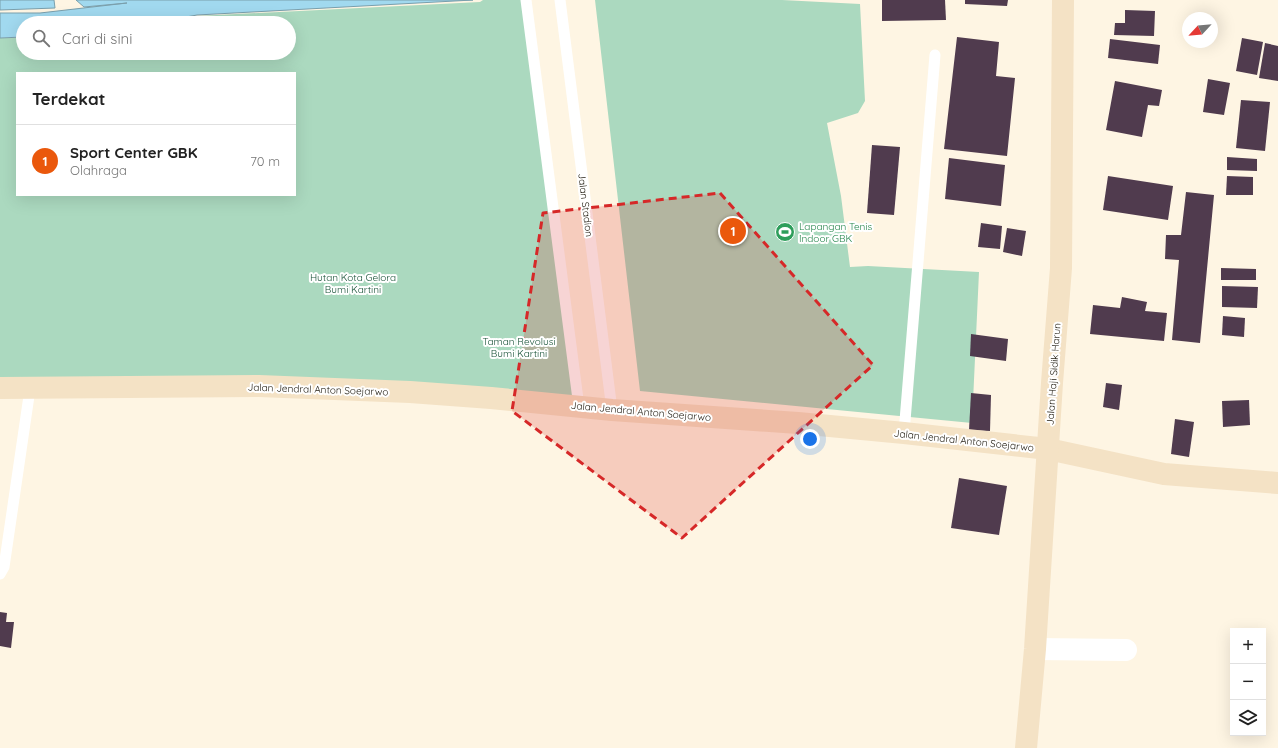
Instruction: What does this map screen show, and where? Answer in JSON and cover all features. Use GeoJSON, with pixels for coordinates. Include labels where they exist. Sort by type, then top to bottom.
{"type":"FeatureCollection","features":[{"type":"Feature","properties":{"kind":"street","name":"Jalan Haji Sidik Harun"},"geometry":{"type":"LineString","coordinates":[[1026,748],[1035,649],[1061,268],[1063,0]]}},
{"type":"Feature","properties":{"kind":"street","name":"Jalan Jendral Anton Soejarwo"},"geometry":{"type":"LineString","coordinates":[[0,388],[30,389],[258,386],[410,392],[612,410],[798,423],[904,433],[1048,449],[1164,474],[1278,483]]}},
{"type":"Feature","properties":{"kind":"street"},"geometry":{"type":"LineString","coordinates":[[1035,649],[1126,650]]}},
{"type":"Feature","properties":{"kind":"lane"},"geometry":{"type":"LineString","coordinates":[[526,0],[579,406]]}},
{"type":"Feature","properties":{"kind":"lane","name":"Jalan Stadion"},"geometry":{"type":"LineString","coordinates":[[560,0],[612,410]]}},
{"type":"Feature","properties":{"kind":"lane"},"geometry":{"type":"LineString","coordinates":[[904,433],[935,55]]}},
{"type":"Feature","properties":{"kind":"lane"},"geometry":{"type":"LineString","coordinates":[[0,574],[4,567],[30,389]]}},
{"type":"Feature","properties":{"kind":"highlighted area"},"geometry":{"type":"Polygon","coordinates":[[[720,193],[873,365],[682,538],[512,411],[543,213],[720,193]]]}},
{"type":"Feature","properties":{"kind":"green space","name":"Hutan Kota Gelora Bumi Kartini"},"geometry":{"type":"Polygon","coordinates":[[[483,0],[524,0],[577,404],[0,386],[0,38],[16,38],[16,60],[296,60],[296,16],[197,16],[480,2],[483,0]]]}},
{"type":"Feature","properties":{"kind":"green space"},"geometry":{"type":"Polygon","coordinates":[[[595,0],[782,0],[860,4],[865,101],[858,113],[827,123],[841,196],[850,267],[868,266],[979,272],[972,423],[640,391],[595,0]]]}},
{"type":"Feature","properties":{"kind":"water"},"geometry":{"type":"Polygon","coordinates":[[[0,0],[54,0],[55,8],[0,10],[0,0]]]}},
{"type":"Feature","properties":{"kind":"water"},"geometry":{"type":"Polygon","coordinates":[[[76,0],[473,0],[192,16],[16,16],[16,37],[0,38],[0,13],[40,13],[127,3],[84,7],[76,0]]]}},
{"type":"Feature","properties":{"kind":"building"},"geometry":{"type":"Polygon","coordinates":[[[882,0],[945,0],[946,20],[882,21],[882,0]]]}},
{"type":"Feature","properties":{"kind":"building"},"geometry":{"type":"Polygon","coordinates":[[[965,0],[1008,0],[1007,6],[965,4],[965,0]]]}},
{"type":"Feature","properties":{"kind":"building"},"geometry":{"type":"Polygon","coordinates":[[[1125,10],[1155,11],[1154,36],[1114,35],[1115,23],[1125,23],[1125,10]]]}},
{"type":"Feature","properties":{"kind":"building"},"geometry":{"type":"Polygon","coordinates":[[[957,37],[999,42],[996,76],[1015,78],[1007,156],[944,149],[957,37]]]}},
{"type":"Feature","properties":{"kind":"building"},"geometry":{"type":"Polygon","coordinates":[[[1242,38],[1263,42],[1257,75],[1236,71],[1242,38]]]}},
{"type":"Feature","properties":{"kind":"building"},"geometry":{"type":"Polygon","coordinates":[[[1110,39],[1160,45],[1158,64],[1108,58],[1110,39]]]}},
{"type":"Feature","properties":{"kind":"building"},"geometry":{"type":"Polygon","coordinates":[[[1265,43],[1278,46],[1278,81],[1259,78],[1265,43]]]}},
{"type":"Feature","properties":{"kind":"building"},"geometry":{"type":"Polygon","coordinates":[[[1208,79],[1230,83],[1224,115],[1203,112],[1208,79]]]}},
{"type":"Feature","properties":{"kind":"building"},"geometry":{"type":"Polygon","coordinates":[[[1115,81],[1162,90],[1159,106],[1148,105],[1142,137],[1106,130],[1115,81]]]}},
{"type":"Feature","properties":{"kind":"building"},"geometry":{"type":"Polygon","coordinates":[[[1241,100],[1270,102],[1265,151],[1236,148],[1241,100]]]}},
{"type":"Feature","properties":{"kind":"building"},"geometry":{"type":"Polygon","coordinates":[[[872,145],[900,147],[894,215],[867,213],[872,145]]]}},
{"type":"Feature","properties":{"kind":"building"},"geometry":{"type":"Polygon","coordinates":[[[1227,157],[1257,159],[1257,171],[1227,170],[1227,157]]]}},
{"type":"Feature","properties":{"kind":"building"},"geometry":{"type":"Polygon","coordinates":[[[949,158],[1005,165],[1001,206],[945,199],[949,158]]]}},
{"type":"Feature","properties":{"kind":"building"},"geometry":{"type":"Polygon","coordinates":[[[1108,176],[1173,186],[1168,220],[1103,210],[1108,176]]]}},
{"type":"Feature","properties":{"kind":"building"},"geometry":{"type":"Polygon","coordinates":[[[1227,176],[1253,177],[1253,195],[1226,195],[1227,176]]]}},
{"type":"Feature","properties":{"kind":"building"},"geometry":{"type":"Polygon","coordinates":[[[1186,192],[1214,195],[1200,343],[1172,340],[1179,260],[1165,259],[1166,235],[1181,235],[1186,192]]]}},
{"type":"Feature","properties":{"kind":"building"},"geometry":{"type":"Polygon","coordinates":[[[981,223],[1002,226],[1000,249],[978,247],[981,223]]]}},
{"type":"Feature","properties":{"kind":"building"},"geometry":{"type":"Polygon","coordinates":[[[1007,228],[1026,231],[1022,256],[1003,252],[1007,228]]]}},
{"type":"Feature","properties":{"kind":"building"},"geometry":{"type":"Polygon","coordinates":[[[1221,268],[1256,269],[1256,280],[1221,280],[1221,268]]]}},
{"type":"Feature","properties":{"kind":"building"},"geometry":{"type":"Polygon","coordinates":[[[1222,286],[1258,287],[1257,308],[1222,307],[1222,286]]]}},
{"type":"Feature","properties":{"kind":"building"},"geometry":{"type":"Polygon","coordinates":[[[1122,297],[1147,302],[1145,311],[1167,313],[1164,341],[1090,334],[1093,305],[1120,308],[1122,297]]]}},
{"type":"Feature","properties":{"kind":"building"},"geometry":{"type":"Polygon","coordinates":[[[1223,316],[1245,318],[1244,337],[1222,335],[1223,316]]]}},
{"type":"Feature","properties":{"kind":"building"},"geometry":{"type":"Polygon","coordinates":[[[971,334],[1008,339],[1006,361],[970,356],[971,334]]]}},
{"type":"Feature","properties":{"kind":"building"},"geometry":{"type":"Polygon","coordinates":[[[1106,383],[1122,385],[1119,410],[1103,407],[1106,383]]]}},
{"type":"Feature","properties":{"kind":"building"},"geometry":{"type":"Polygon","coordinates":[[[971,393],[991,395],[990,431],[969,430],[971,393]]]}},
{"type":"Feature","properties":{"kind":"building"},"geometry":{"type":"Polygon","coordinates":[[[1249,400],[1250,425],[1223,427],[1222,401],[1249,400]]]}},
{"type":"Feature","properties":{"kind":"building"},"geometry":{"type":"Polygon","coordinates":[[[1175,419],[1194,422],[1189,457],[1171,454],[1175,419]]]}},
{"type":"Feature","properties":{"kind":"building"},"geometry":{"type":"Polygon","coordinates":[[[959,478],[1007,486],[999,535],[951,528],[959,478]]]}},
{"type":"Feature","properties":{"kind":"building"},"geometry":{"type":"Polygon","coordinates":[[[0,612],[7,613],[6,622],[14,622],[11,648],[0,646],[0,612]]]}},
{"type":"Feature","properties":{"kind":"place","name":"Sport Center GBK"},"geometry":{"type":"Point","coordinates":[733,231]}},
{"type":"Feature","properties":{"kind":"place","name":"Lapangan Tenis Indoor GBK"},"geometry":{"type":"Point","coordinates":[785,232]}},
{"type":"Feature","properties":{"kind":"park label","name":"Taman Revolusi Bumi Kartini"},"geometry":{"type":"Point","coordinates":[519,346]}}]}
